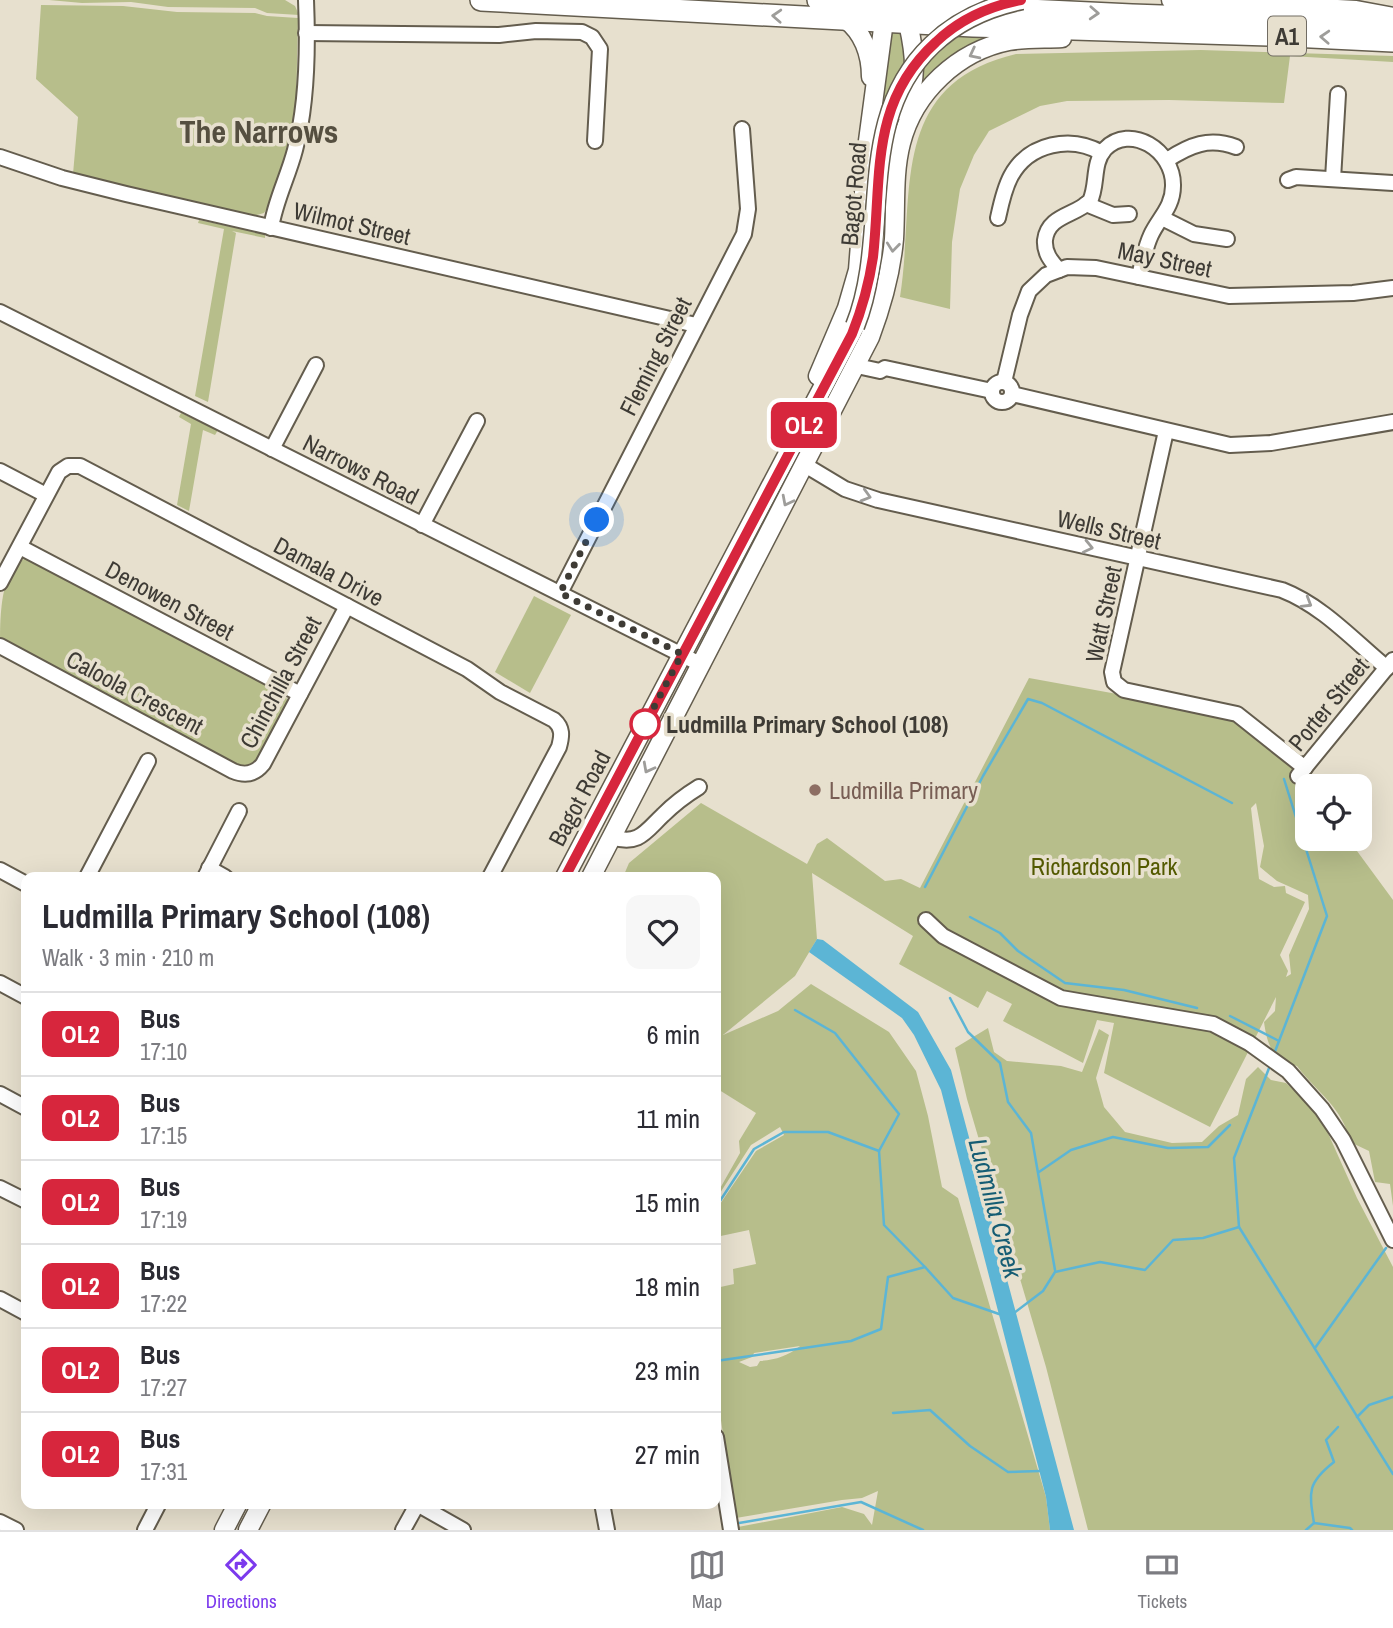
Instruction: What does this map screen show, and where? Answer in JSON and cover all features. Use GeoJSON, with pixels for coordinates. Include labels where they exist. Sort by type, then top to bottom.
{"type":"FeatureCollection","features":[{"type":"Feature","properties":{"kind":"highway","name":"A1"},"geometry":{"type":"LineString","coordinates":[[481,0],[845,19],[925,3],[1132,15],[1393,24]]}},
{"type":"Feature","properties":{"kind":"highway","name":"A1"},"geometry":{"type":"LineString","coordinates":[[818,0],[1202,33],[1393,41]]}},
{"type":"Feature","properties":{"kind":"main road","name":"Bagot Road"},"geometry":{"type":"LineString","coordinates":[[568,872],[855,326],[865,299],[872,260],[881,143],[897,93],[910,70],[925,52],[953,28],[979,13],[1021,0]]}},
{"type":"Feature","properties":{"kind":"main road"},"geometry":{"type":"LineString","coordinates":[[1171,0],[1356,10],[1393,17]]}},
{"type":"Feature","properties":{"kind":"main road"},"geometry":{"type":"LineString","coordinates":[[894,8],[914,53],[915,81],[894,153],[895,179]]}},
{"type":"Feature","properties":{"kind":"main road","name":"Bagot Road"},"geometry":{"type":"LineString","coordinates":[[792,444],[807,402],[841,326],[853,289],[861,248],[868,141],[894,8]]}},
{"type":"Feature","properties":{"kind":"main road"},"geometry":{"type":"LineString","coordinates":[[845,19],[857,28],[871,68],[863,171],[864,201]]}},
{"type":"Feature","properties":{"kind":"main road","name":"Bagot Road"},"geometry":{"type":"LineString","coordinates":[[594,872],[857,366],[876,322],[889,276],[894,237],[895,179],[902,141],[914,111],[926,93],[958,63],[986,48],[1005,42],[1202,33]]}},
{"type":"Feature","properties":{"kind":"main road"},"geometry":{"type":"LineString","coordinates":[[224,1530],[235,1509]]}},
{"type":"Feature","properties":{"kind":"main road"},"geometry":{"type":"LineString","coordinates":[[248,1530],[259,1509]]}},
{"type":"Feature","properties":{"kind":"street"},"geometry":{"type":"LineString","coordinates":[[271,228],[277,199],[295,150],[302,107],[306,0]]}},
{"type":"Feature","properties":{"kind":"street"},"geometry":{"type":"LineString","coordinates":[[306,33],[499,35],[536,31],[582,32],[592,37],[600,49],[595,141]]}},
{"type":"Feature","properties":{"kind":"street"},"geometry":{"type":"LineString","coordinates":[[1333,179],[1338,93]]}},
{"type":"Feature","properties":{"kind":"street","name":"Fleming Street"},"geometry":{"type":"LineString","coordinates":[[560,593],[745,230],[748,209],[742,129]]}},
{"type":"Feature","properties":{"kind":"street"},"geometry":{"type":"LineString","coordinates":[[1003,389],[1029,291],[1039,280],[1059,270],[1046,253],[1047,232],[1054,222],[1087,204],[1092,196],[1099,157],[1116,142],[1136,141],[1153,146],[1167,160],[1173,176],[1170,206],[1150,238],[1139,277]]}},
{"type":"Feature","properties":{"kind":"street"},"geometry":{"type":"LineString","coordinates":[[998,218],[1009,179],[1030,154],[1045,147],[1071,142],[1102,152]]}},
{"type":"Feature","properties":{"kind":"street"},"geometry":{"type":"LineString","coordinates":[[1167,160],[1188,147],[1204,142],[1222,142],[1236,147]]}},
{"type":"Feature","properties":{"kind":"street","name":"Wilmot Street"},"geometry":{"type":"LineString","coordinates":[[0,157],[62,178],[696,325]]}},
{"type":"Feature","properties":{"kind":"street"},"geometry":{"type":"LineString","coordinates":[[1288,180],[1296,177],[1393,183]]}},
{"type":"Feature","properties":{"kind":"street"},"geometry":{"type":"LineString","coordinates":[[1087,204],[1113,215],[1129,214]]}},
{"type":"Feature","properties":{"kind":"street"},"geometry":{"type":"LineString","coordinates":[[1162,218],[1194,234],[1227,239]]}},
{"type":"Feature","properties":{"kind":"street","name":"May Street"},"geometry":{"type":"LineString","coordinates":[[1059,270],[1084,266],[1246,297],[1353,293],[1393,288]]}},
{"type":"Feature","properties":{"kind":"street","name":"Narrows Road"},"geometry":{"type":"LineString","coordinates":[[0,312],[702,665]]}},
{"type":"Feature","properties":{"kind":"street"},"geometry":{"type":"LineString","coordinates":[[272,449],[316,365]]}},
{"type":"Feature","properties":{"kind":"street"},"geometry":{"type":"LineString","coordinates":[[857,366],[880,371],[885,368],[1003,389],[1230,445],[1246,445],[1393,422]]}},
{"type":"Feature","properties":{"kind":"street"},"geometry":{"type":"LineString","coordinates":[[422,525],[477,421]]}},
{"type":"Feature","properties":{"kind":"street","name":"Watt Street"},"geometry":{"type":"LineString","coordinates":[[1166,431],[1112,672],[1114,682],[1124,690],[1237,714],[1302,772]]}},
{"type":"Feature","properties":{"kind":"street","name":"Wells Street"},"geometry":{"type":"LineString","coordinates":[[805,465],[845,489],[864,496],[1282,590],[1318,609],[1390,664]]}},
{"type":"Feature","properties":{"kind":"street","name":"Damala Drive"},"geometry":{"type":"LineString","coordinates":[[46,495],[59,472],[71,466],[85,468],[467,669],[500,692],[554,720],[560,727],[559,747],[493,872]]}},
{"type":"Feature","properties":{"kind":"street"},"geometry":{"type":"LineString","coordinates":[[0,471],[46,495],[0,582]]}},
{"type":"Feature","properties":{"kind":"street","name":"Denowen Street"},"geometry":{"type":"LineString","coordinates":[[20,547],[300,694]]}},
{"type":"Feature","properties":{"kind":"street","name":"Chinchilla Street"},"geometry":{"type":"LineString","coordinates":[[249,774],[263,764],[347,606]]}},
{"type":"Feature","properties":{"kind":"street","name":"Caloola Crescent"},"geometry":{"type":"LineString","coordinates":[[0,646],[233,771],[249,774]]}},
{"type":"Feature","properties":{"kind":"street","name":"Porter Street"},"geometry":{"type":"LineString","coordinates":[[1302,772],[1390,664]]}},
{"type":"Feature","properties":{"kind":"street"},"geometry":{"type":"LineString","coordinates":[[90,872],[148,761]]}},
{"type":"Feature","properties":{"kind":"street"},"geometry":{"type":"LineString","coordinates":[[612,837],[622,840],[646,834],[663,815],[699,787]]}},
{"type":"Feature","properties":{"kind":"street"},"geometry":{"type":"LineString","coordinates":[[208,872],[240,811]]}},
{"type":"Feature","properties":{"kind":"street"},"geometry":{"type":"LineString","coordinates":[[0,870],[21,881]]}},
{"type":"Feature","properties":{"kind":"street"},"geometry":{"type":"LineString","coordinates":[[926,920],[943,936],[1061,998],[1213,1024],[1249,1043],[1288,1071],[1322,1109],[1343,1140],[1393,1240]]}},
{"type":"Feature","properties":{"kind":"street"},"geometry":{"type":"LineString","coordinates":[[0,983],[21,994]]}},
{"type":"Feature","properties":{"kind":"street"},"geometry":{"type":"LineString","coordinates":[[0,1094],[21,1105]]}},
{"type":"Feature","properties":{"kind":"street"},"geometry":{"type":"LineString","coordinates":[[0,1188],[21,1198]]}},
{"type":"Feature","properties":{"kind":"street"},"geometry":{"type":"LineString","coordinates":[[0,1299],[21,1310]]}},
{"type":"Feature","properties":{"kind":"street"},"geometry":{"type":"LineString","coordinates":[[721,1468],[731,1530]]}},
{"type":"Feature","properties":{"kind":"street"},"geometry":{"type":"LineString","coordinates":[[145,1530],[156,1509]]}},
{"type":"Feature","properties":{"kind":"street"},"geometry":{"type":"LineString","coordinates":[[403,1530],[414,1509]]}},
{"type":"Feature","properties":{"kind":"street"},"geometry":{"type":"LineString","coordinates":[[426,1509],[463,1530]]}},
{"type":"Feature","properties":{"kind":"street"},"geometry":{"type":"LineString","coordinates":[[603,1509],[607,1530]]}},
{"type":"Feature","properties":{"kind":"street"},"geometry":{"type":"LineString","coordinates":[[0,1522],[16,1530]]}},
{"type":"Feature","properties":{"kind":"green space"},"geometry":{"type":"Polygon","coordinates":[[[49,0],[285,0],[295,6],[299,15],[267,13],[255,8],[168,7],[131,2],[82,3],[49,0]]]}},
{"type":"Feature","properties":{"kind":"green space"},"geometry":{"type":"Polygon","coordinates":[[[41,5],[123,6],[177,12],[255,13],[298,18],[296,106],[287,154],[264,213],[253,216],[73,174],[78,117],[36,79],[41,5]]]}},
{"type":"Feature","properties":{"kind":"green space"},"geometry":{"type":"Polygon","coordinates":[[[892,29],[902,31],[910,61],[886,100],[883,97],[892,29]]]}},
{"type":"Feature","properties":{"kind":"green space"},"geometry":{"type":"Polygon","coordinates":[[[967,31],[997,35],[921,88],[920,73],[942,50],[967,31]]]}},
{"type":"Feature","properties":{"kind":"green space"},"geometry":{"type":"Polygon","coordinates":[[[1201,50],[1393,56],[1393,62],[1290,56],[1284,103],[1067,101],[1040,106],[989,131],[974,155],[960,189],[952,242],[950,309],[900,297],[909,184],[915,149],[926,118],[945,91],[974,69],[1016,54],[1201,50]]]}},
{"type":"Feature","properties":{"kind":"green space"},"geometry":{"type":"Polygon","coordinates":[[[199,220],[265,234],[265,238],[232,231],[236,233],[208,402],[195,396],[224,229],[198,223],[199,220]]]}},
{"type":"Feature","properties":{"kind":"green space"},"geometry":{"type":"Polygon","coordinates":[[[181,413],[218,430],[215,435],[203,430],[189,511],[177,505],[191,424],[179,417],[181,413]]]}},
{"type":"Feature","properties":{"kind":"green space"},"geometry":{"type":"Polygon","coordinates":[[[28,558],[285,693],[288,703],[259,760],[251,766],[240,767],[0,643],[1,607],[7,581],[19,562],[28,558]]]}},
{"type":"Feature","properties":{"kind":"green space"},"geometry":{"type":"Polygon","coordinates":[[[534,596],[571,615],[530,693],[495,672],[534,596]]]}},
{"type":"Feature","properties":{"kind":"green space","name":"Richardson Park"},"geometry":{"type":"Polygon","coordinates":[[[1029,678],[1128,696],[1235,721],[1293,767],[1297,774],[1295,774],[1295,851],[1357,851],[1393,900],[1393,1206],[1390,1184],[1375,1182],[1369,1151],[1350,1142],[1342,1119],[1328,1101],[1297,1066],[1282,1060],[1272,1050],[1264,1022],[1275,1011],[1276,997],[1210,1127],[1104,1073],[1114,1023],[1097,1020],[1083,1063],[1003,1021],[1012,1004],[987,991],[978,1008],[899,964],[913,936],[812,873],[817,939],[795,976],[723,1035],[778,1011],[811,984],[889,1032],[916,1071],[942,1187],[958,1198],[1046,1497],[1050,1530],[738,1530],[738,1527],[842,1507],[864,1514],[872,1525],[878,1491],[862,1498],[736,1518],[721,1420],[721,1287],[734,1284],[733,1269],[756,1264],[749,1230],[721,1236],[721,1203],[756,1151],[784,1135],[780,1127],[751,1145],[721,1191],[721,1187],[740,1153],[739,1141],[756,1113],[721,1091],[721,872],[625,872],[629,863],[701,803],[807,864],[817,844],[827,838],[885,881],[901,879],[920,888],[1029,678]],[[1256,803],[1251,808],[1259,879],[1274,887],[1285,886],[1286,893],[1305,902],[1280,955],[1288,971],[1286,977],[1291,974],[1289,955],[1309,909],[1308,895],[1277,881],[1260,867],[1264,846],[1256,803]],[[800,1346],[754,1353],[752,1357],[739,1362],[750,1367],[757,1366],[760,1361],[781,1357],[800,1346]]]}},
{"type":"Feature","properties":{"kind":"green space"},"geometry":{"type":"Polygon","coordinates":[[[988,1028],[994,1052],[1007,1061],[1061,1066],[1082,1072],[1099,1029],[1109,1035],[1096,1078],[1104,1107],[1125,1132],[1172,1143],[1202,1142],[1219,1126],[1238,1115],[1246,1079],[1258,1067],[1271,1080],[1286,1083],[1319,1113],[1357,1198],[1393,1267],[1393,1530],[1088,1530],[1046,1367],[967,1099],[955,1048],[988,1028]]]}},
{"type":"Feature","properties":{"kind":"water"},"geometry":{"type":"Polygon","coordinates":[[[817,939],[823,940],[918,1012],[951,1070],[1074,1530],[1050,1530],[1046,1497],[941,1090],[914,1035],[902,1018],[809,952],[817,939]]]}},
{"type":"Feature","properties":{"kind":"waterway"},"geometry":{"type":"LineString","coordinates":[[925,887],[983,776],[1028,699],[1042,703],[1232,803]]}},
{"type":"Feature","properties":{"kind":"waterway"},"geometry":{"type":"LineString","coordinates":[[1274,1054],[1327,916],[1284,779]]}},
{"type":"Feature","properties":{"kind":"waterway"},"geometry":{"type":"LineString","coordinates":[[970,917],[1000,933],[1018,951],[1065,983],[1124,990],[1197,1008]]}},
{"type":"Feature","properties":{"kind":"waterway"},"geometry":{"type":"LineString","coordinates":[[950,998],[968,1032],[1000,1063],[1008,1102],[1031,1133],[1055,1270]]}},
{"type":"Feature","properties":{"kind":"waterway"},"geometry":{"type":"LineString","coordinates":[[795,1010],[835,1033],[899,1114],[879,1151]]}},
{"type":"Feature","properties":{"kind":"waterway"},"geometry":{"type":"LineString","coordinates":[[1230,1016],[1279,1041]]}},
{"type":"Feature","properties":{"kind":"waterway"},"geometry":{"type":"LineString","coordinates":[[1271,1063],[1234,1158],[1239,1227],[1393,1474]]}},
{"type":"Feature","properties":{"kind":"waterway"},"geometry":{"type":"LineString","coordinates":[[1039,1172],[1071,1150],[1113,1137],[1168,1148],[1208,1147],[1230,1125]]}},
{"type":"Feature","properties":{"kind":"waterway"},"geometry":{"type":"LineString","coordinates":[[721,1199],[754,1149],[784,1132],[828,1132],[879,1151],[884,1225],[925,1267]]}},
{"type":"Feature","properties":{"kind":"waterway"},"geometry":{"type":"LineString","coordinates":[[1014,1313],[1043,1291],[1055,1272],[1100,1262],[1145,1270],[1173,1240],[1203,1238],[1239,1227]]}},
{"type":"Feature","properties":{"kind":"waterway"},"geometry":{"type":"LineString","coordinates":[[1315,1348],[1386,1248]]}},
{"type":"Feature","properties":{"kind":"waterway"},"geometry":{"type":"LineString","coordinates":[[721,1360],[851,1341],[881,1329],[888,1277],[925,1267],[953,1298],[999,1314]]}},
{"type":"Feature","properties":{"kind":"waterway"},"geometry":{"type":"LineString","coordinates":[[1357,1417],[1369,1405],[1393,1397]]}},
{"type":"Feature","properties":{"kind":"waterway"},"geometry":{"type":"LineString","coordinates":[[893,1413],[930,1410],[970,1446],[1008,1472],[1040,1471]]}},
{"type":"Feature","properties":{"kind":"waterway"},"geometry":{"type":"LineString","coordinates":[[1314,1523],[1312,1489],[1314,1482],[1334,1462],[1326,1440],[1338,1427]]}},
{"type":"Feature","properties":{"kind":"waterway"},"geometry":{"type":"LineString","coordinates":[[739,1523],[861,1502],[923,1530]]}},
{"type":"Feature","properties":{"kind":"waterway"},"geometry":{"type":"LineString","coordinates":[[1306,1530],[1314,1523],[1352,1530]]}},
{"type":"Feature","properties":{"kind":"bus line","name":"OL2"},"geometry":{"type":"LineString","coordinates":[[568,872],[852,334],[870,276],[879,153],[887,118],[897,93],[910,70],[925,52],[953,28],[979,13],[1021,0]]}},
{"type":"Feature","properties":{"kind":"place","name":"Ludmilla Primary School (108)"},"geometry":{"type":"Point","coordinates":[645,724]}},
{"type":"Feature","properties":{"kind":"place","name":"Ludmilla Primary"},"geometry":{"type":"Point","coordinates":[815,790]}},
{"type":"Feature","properties":{"kind":"district","name":"The Narrows"},"geometry":{"type":"Point","coordinates":[259,131]}},
{"type":"Feature","properties":{"kind":"route"},"geometry":{"type":"LineString","coordinates":[[597,520],[560,593],[682,654],[645,724]]}},
{"type":"Feature","properties":{"kind":"water label","name":"Ludmilla Creek"},"geometry":{"type":"Point","coordinates":[996,1208]}}]}
